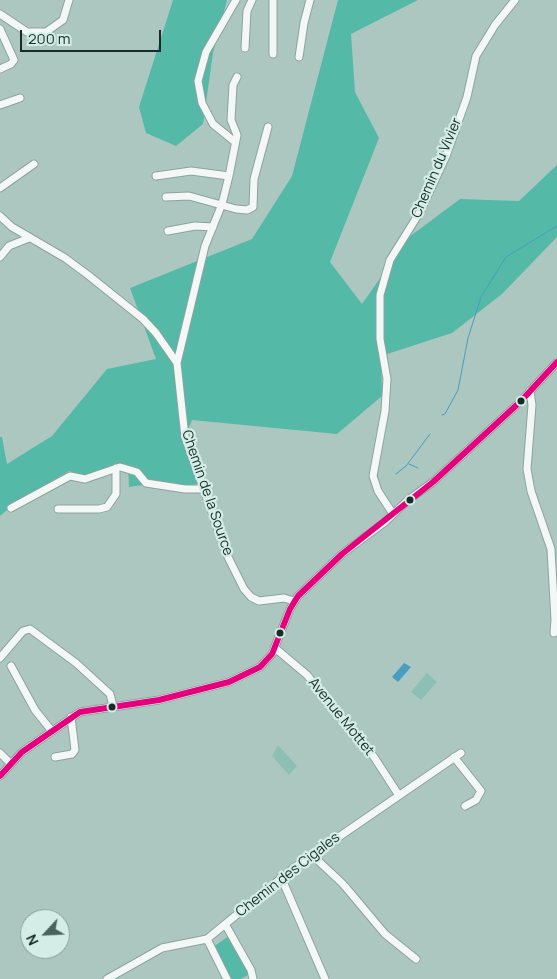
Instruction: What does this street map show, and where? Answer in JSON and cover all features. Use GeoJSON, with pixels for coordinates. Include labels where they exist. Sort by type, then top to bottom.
{"type":"FeatureCollection","features":[{"type":"Feature","properties":{"kind":"street"},"geometry":{"type":"LineString","coordinates":[[0,14],[27,32],[46,32],[63,20],[69,0]]}},
{"type":"Feature","properties":{"kind":"street"},"geometry":{"type":"LineString","coordinates":[[235,142],[213,124],[202,103],[198,80],[206,52],[236,0]]}},
{"type":"Feature","properties":{"kind":"street"},"geometry":{"type":"LineString","coordinates":[[245,48],[247,11],[252,0]]}},
{"type":"Feature","properties":{"kind":"street"},"geometry":{"type":"LineString","coordinates":[[273,0],[273,54]]}},
{"type":"Feature","properties":{"kind":"street"},"geometry":{"type":"LineString","coordinates":[[299,58],[304,23],[310,0]]}},
{"type":"Feature","properties":{"kind":"street","name":"Chemin du Vivier"},"geometry":{"type":"LineString","coordinates":[[393,514],[378,491],[372,476],[386,397],[380,328],[380,295],[390,260],[420,212],[446,156],[467,97],[476,56],[495,25],[515,0]]}},
{"type":"Feature","properties":{"kind":"street"},"geometry":{"type":"LineString","coordinates":[[0,29],[14,60],[11,64],[0,69]]}},
{"type":"Feature","properties":{"kind":"street"},"geometry":{"type":"LineString","coordinates":[[177,363],[205,246],[222,204],[229,176],[236,134],[230,120],[233,85],[237,77]]}},
{"type":"Feature","properties":{"kind":"street"},"geometry":{"type":"LineString","coordinates":[[0,105],[20,98]]}},
{"type":"Feature","properties":{"kind":"street"},"geometry":{"type":"LineString","coordinates":[[166,197],[189,196],[247,210],[253,206],[254,179],[268,127]]}},
{"type":"Feature","properties":{"kind":"street"},"geometry":{"type":"LineString","coordinates":[[0,188],[34,164]]}},
{"type":"Feature","properties":{"kind":"street"},"geometry":{"type":"LineString","coordinates":[[156,176],[191,171],[229,176]]}},
{"type":"Feature","properties":{"kind":"street"},"geometry":{"type":"LineString","coordinates":[[0,216],[12,227],[29,238],[65,258],[143,319],[177,363]]}},
{"type":"Feature","properties":{"kind":"street"},"geometry":{"type":"LineString","coordinates":[[168,231],[195,226],[213,227]]}},
{"type":"Feature","properties":{"kind":"street"},"geometry":{"type":"LineString","coordinates":[[0,257],[9,246],[29,238]]}},
{"type":"Feature","properties":{"kind":"street"},"geometry":{"type":"LineString","coordinates":[[0,776],[10,763],[51,730],[80,712],[159,700],[229,682],[260,667],[275,648],[294,601],[342,554],[433,482],[530,391],[557,362]]}},
{"type":"Feature","properties":{"kind":"street","name":"Chemin de la Source"},"geometry":{"type":"LineString","coordinates":[[177,363],[185,437],[228,557],[244,589],[251,597],[259,600],[284,598],[294,601]]}},
{"type":"Feature","properties":{"kind":"street"},"geometry":{"type":"LineString","coordinates":[[530,391],[532,405],[527,469],[531,491],[552,549],[554,633]]}},
{"type":"Feature","properties":{"kind":"street"},"geometry":{"type":"LineString","coordinates":[[11,508],[70,476],[85,479],[120,467],[137,472],[146,483],[185,489],[204,489]]}},
{"type":"Feature","properties":{"kind":"street"},"geometry":{"type":"LineString","coordinates":[[58,509],[99,510],[107,507],[116,494],[116,468]]}},
{"type":"Feature","properties":{"kind":"street"},"geometry":{"type":"LineString","coordinates":[[0,658],[23,631],[30,628],[76,663],[110,694],[113,706]]}},
{"type":"Feature","properties":{"kind":"street","name":"Avenue Mottet"},"geometry":{"type":"LineString","coordinates":[[275,648],[307,675],[374,757],[398,794]]}},
{"type":"Feature","properties":{"kind":"street"},"geometry":{"type":"LineString","coordinates":[[11,666],[35,710],[51,730]]}},
{"type":"Feature","properties":{"kind":"street"},"geometry":{"type":"LineString","coordinates":[[56,757],[72,754],[75,750],[70,717]]}},
{"type":"Feature","properties":{"kind":"street"},"geometry":{"type":"LineString","coordinates":[[0,753],[10,763]]}},
{"type":"Feature","properties":{"kind":"street","name":"Chemin des Cigales"},"geometry":{"type":"LineString","coordinates":[[108,979],[162,948],[206,939],[312,855],[457,755],[481,791],[476,800],[465,806]]}},
{"type":"Feature","properties":{"kind":"street"},"geometry":{"type":"LineString","coordinates":[[312,855],[343,884],[385,934],[416,959]]}},
{"type":"Feature","properties":{"kind":"street"},"geometry":{"type":"LineString","coordinates":[[282,877],[325,979]]}},
{"type":"Feature","properties":{"kind":"street"},"geometry":{"type":"LineString","coordinates":[[225,924],[251,970],[253,979]]}},
{"type":"Feature","properties":{"kind":"street"},"geometry":{"type":"LineString","coordinates":[[206,939],[227,979]]}},
{"type":"Feature","properties":{"kind":"green space"},"geometry":{"type":"Polygon","coordinates":[[[173,0],[227,0],[213,53],[203,124],[176,146],[146,133],[139,107],[173,0]]]}},
{"type":"Feature","properties":{"kind":"green space"},"geometry":{"type":"Polygon","coordinates":[[[338,0],[418,0],[351,34],[355,92],[379,138],[330,262],[362,304],[409,237],[460,199],[519,201],[557,165],[557,237],[502,294],[452,333],[381,356],[382,396],[337,434],[192,420],[186,434],[199,484],[185,486],[164,482],[129,487],[128,467],[116,464],[87,476],[69,471],[14,504],[0,516],[0,437],[2,437],[7,464],[52,436],[107,369],[156,359],[130,288],[252,239],[292,176],[338,0]]]}},
{"type":"Feature","properties":{"kind":"green space"},"geometry":{"type":"Polygon","coordinates":[[[427,673],[437,682],[421,700],[411,692],[427,673]]]}},
{"type":"Feature","properties":{"kind":"green space"},"geometry":{"type":"Polygon","coordinates":[[[278,745],[297,766],[289,775],[272,756],[278,745]]]}},
{"type":"Feature","properties":{"kind":"green space"},"geometry":{"type":"Polygon","coordinates":[[[229,936],[249,971],[248,975],[241,979],[231,979],[213,947],[229,936]]]}},
{"type":"Feature","properties":{"kind":"water"},"geometry":{"type":"Polygon","coordinates":[[[404,663],[411,667],[398,682],[392,677],[404,663]]]}},
{"type":"Feature","properties":{"kind":"waterway"},"geometry":{"type":"LineString","coordinates":[[442,415],[445,414],[458,390],[468,338],[481,297],[506,257],[557,226]]}},
{"type":"Feature","properties":{"kind":"waterway"},"geometry":{"type":"LineString","coordinates":[[396,474],[406,466],[430,434]]}},
{"type":"Feature","properties":{"kind":"waterway"},"geometry":{"type":"LineString","coordinates":[[409,464],[418,468]]}},
{"type":"Feature","properties":{"kind":"transit line"},"geometry":{"type":"LineString","coordinates":[[0,776],[22,752],[80,712],[159,700],[229,682],[260,667],[272,654],[290,609],[298,596],[342,554],[433,482],[521,401],[557,362]]}}]}
